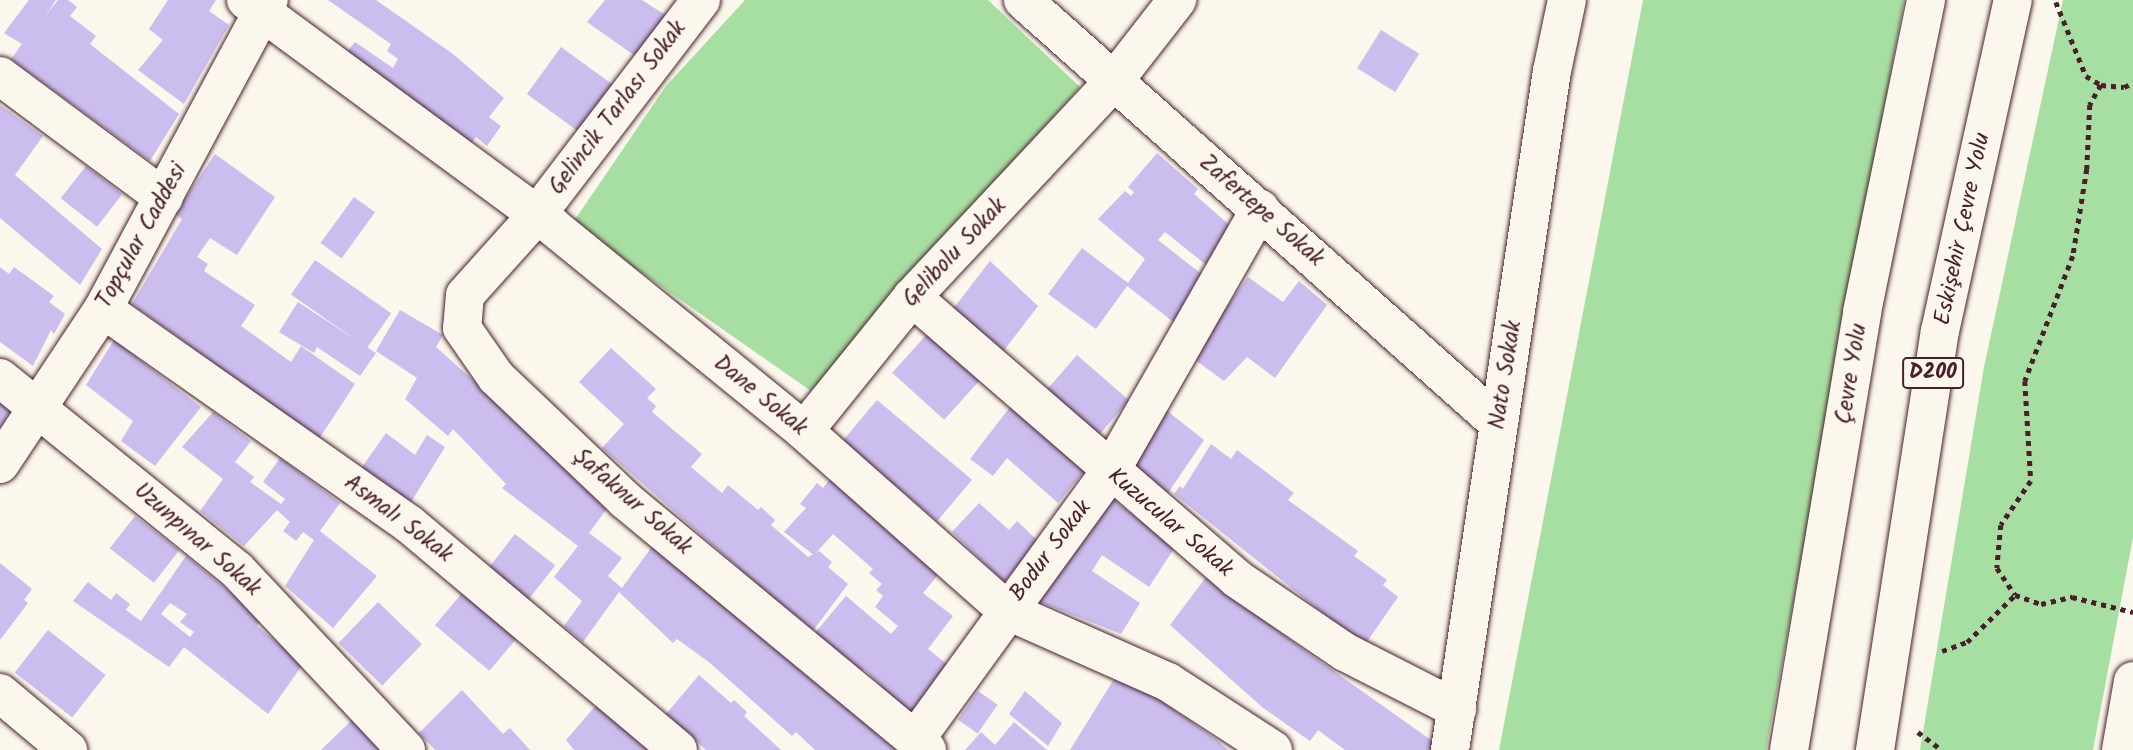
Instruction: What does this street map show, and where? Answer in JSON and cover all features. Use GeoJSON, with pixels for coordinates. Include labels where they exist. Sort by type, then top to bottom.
{"type":"FeatureCollection","features":[{"type":"Feature","properties":{"kind":"main road","name":"Gelincik Tarlası Sokak"},"geometry":{"type":"LineString","coordinates":[[536,216],[701,0]]}},
{"type":"Feature","properties":{"kind":"main road","name":"Zafertepe Sokak"},"geometry":{"type":"LineString","coordinates":[[1023,0],[1499,424]]}},
{"type":"Feature","properties":{"kind":"main road","name":"Gelibolu Sokak"},"geometry":{"type":"LineString","coordinates":[[804,431],[912,297],[1114,81],[1177,0]]}},
{"type":"Feature","properties":{"kind":"main road","name":"Nato Sokak"},"geometry":{"type":"LineString","coordinates":[[1450,750],[1567,0]]}},
{"type":"Feature","properties":{"kind":"main road","name":"Çevre Yolu"},"geometry":{"type":"LineString","coordinates":[[1789,750],[1862,312],[1926,0]]}},
{"type":"Feature","properties":{"kind":"main road","name":"Eskişehir Çevre Yolu"},"geometry":{"type":"LineString","coordinates":[[1875,750],[1940,331],[2013,0]]}},
{"type":"Feature","properties":{"kind":"main road","name":"Dane Sokak"},"geometry":{"type":"LineString","coordinates":[[259,5],[536,216],[804,431],[1006,610],[1168,682],[1273,750]]}},
{"type":"Feature","properties":{"kind":"main road","name":"Topçular Caddesi"},"geometry":{"type":"LineString","coordinates":[[0,464],[103,309],[164,198],[259,5]]}},
{"type":"Feature","properties":{"kind":"main road"},"geometry":{"type":"LineString","coordinates":[[0,76],[164,198]]}},
{"type":"Feature","properties":{"kind":"main road","name":"Bodur Sokak"},"geometry":{"type":"LineString","coordinates":[[921,745],[1006,610],[1110,472],[1260,209]]}},
{"type":"Feature","properties":{"kind":"main road","name":"Şafaknur Sokak"},"geometry":{"type":"LineString","coordinates":[[536,216],[464,295],[462,328],[496,377],[625,500],[921,745]]}},
{"type":"Feature","properties":{"kind":"main road","name":"Kuzucular Sokak"},"geometry":{"type":"LineString","coordinates":[[912,297],[1110,472],[1259,594],[1345,652],[1457,709]]}},
{"type":"Feature","properties":{"kind":"main road","name":"Asmalı Sokak"},"geometry":{"type":"LineString","coordinates":[[103,309],[409,524],[610,688],[678,750]]}},
{"type":"Feature","properties":{"kind":"main road","name":"Uzunpınar Sokak"},"geometry":{"type":"LineString","coordinates":[[0,378],[38,406],[237,570],[406,750]]}},
{"type":"Feature","properties":{"kind":"main road"},"geometry":{"type":"LineString","coordinates":[[2121,750],[2133,681]]}},
{"type":"Feature","properties":{"kind":"main road"},"geometry":{"type":"LineString","coordinates":[[0,693],[68,750]]}},
{"type":"Feature","properties":{"kind":"path"},"geometry":{"type":"LineString","coordinates":[[2056,2],[2072,49],[2086,76],[2101,85],[2124,87],[2133,83]]}},
{"type":"Feature","properties":{"kind":"path"},"geometry":{"type":"LineString","coordinates":[[2101,85],[2090,105],[2087,169],[2073,256],[2025,381],[2031,481],[2001,525],[1997,568],[2015,595],[2041,604],[2072,597],[2133,611]]}},
{"type":"Feature","properties":{"kind":"path"},"geometry":{"type":"LineString","coordinates":[[1942,651],[1967,642],[2015,595]]}},
{"type":"Feature","properties":{"kind":"path"},"geometry":{"type":"LineString","coordinates":[[1915,729],[1942,750]]}},
{"type":"Feature","properties":{"kind":"green space"},"geometry":{"type":"Polygon","coordinates":[[[745,0],[988,0],[1080,87],[811,391],[572,224],[666,86],[745,0]]]}},
{"type":"Feature","properties":{"kind":"green space"},"geometry":{"type":"Polygon","coordinates":[[[1643,0],[1904,0],[1766,750],[1499,750],[1643,0]]]}},
{"type":"Feature","properties":{"kind":"green space"},"geometry":{"type":"Polygon","coordinates":[[[2063,0],[2133,0],[2133,537],[2093,750],[1920,750],[1984,367],[2063,0]]]}},
{"type":"Feature","properties":{"kind":"building"},"geometry":{"type":"Polygon","coordinates":[[[29,0],[56,0],[45,16],[58,0],[68,0],[77,7],[70,16],[96,36],[90,44],[179,114],[150,161],[11,59],[22,44],[4,33],[29,0]]]}},
{"type":"Feature","properties":{"kind":"building"},"geometry":{"type":"Polygon","coordinates":[[[168,0],[216,0],[209,11],[229,25],[184,104],[138,70],[163,40],[149,29],[168,0]]]}},
{"type":"Feature","properties":{"kind":"building"},"geometry":{"type":"Polygon","coordinates":[[[328,0],[376,0],[453,54],[504,98],[489,117],[501,126],[487,146],[476,137],[470,145],[346,53],[355,42],[393,68],[398,59],[387,51],[391,44],[328,0]]]}},
{"type":"Feature","properties":{"kind":"building"},"geometry":{"type":"Polygon","coordinates":[[[605,0],[642,0],[670,18],[638,58],[587,22],[605,0]]]}},
{"type":"Feature","properties":{"kind":"building"},"geometry":{"type":"Polygon","coordinates":[[[1381,30],[1419,54],[1395,92],[1357,68],[1381,30]]]}},
{"type":"Feature","properties":{"kind":"building"},"geometry":{"type":"Polygon","coordinates":[[[561,47],[614,85],[579,132],[527,94],[561,47]]]}},
{"type":"Feature","properties":{"kind":"building"},"geometry":{"type":"Polygon","coordinates":[[[0,105],[43,136],[15,175],[102,249],[80,285],[0,218],[0,105]]]}},
{"type":"Feature","properties":{"kind":"building"},"geometry":{"type":"Polygon","coordinates":[[[1157,153],[1198,189],[1194,194],[1235,230],[1210,268],[1165,232],[1158,240],[1204,276],[1175,323],[1127,286],[1096,329],[1048,294],[1082,248],[1128,283],[1145,259],[1098,219],[1125,191],[1131,196],[1134,192],[1128,187],[1157,153]]]}},
{"type":"Feature","properties":{"kind":"building"},"geometry":{"type":"Polygon","coordinates":[[[215,154],[275,197],[237,255],[210,238],[197,257],[208,264],[204,271],[255,305],[241,326],[291,362],[301,346],[355,384],[319,439],[132,304],[182,219],[175,214],[215,154]]]}},
{"type":"Feature","properties":{"kind":"building"},"geometry":{"type":"Polygon","coordinates":[[[86,166],[122,194],[97,227],[61,198],[86,166]]]}},
{"type":"Feature","properties":{"kind":"building"},"geometry":{"type":"Polygon","coordinates":[[[354,197],[375,212],[342,258],[320,243],[354,197]]]}},
{"type":"Feature","properties":{"kind":"building"},"geometry":{"type":"Polygon","coordinates":[[[315,260],[391,313],[367,348],[291,294],[315,260]]]}},
{"type":"Feature","properties":{"kind":"building"},"geometry":{"type":"Polygon","coordinates":[[[990,261],[1038,306],[1002,353],[953,309],[990,261]]]}},
{"type":"Feature","properties":{"kind":"building"},"geometry":{"type":"Polygon","coordinates":[[[0,267],[9,274],[14,267],[54,296],[49,302],[65,314],[54,334],[51,330],[33,366],[0,342],[0,267]]]}},
{"type":"Feature","properties":{"kind":"building"},"geometry":{"type":"Polygon","coordinates":[[[1248,277],[1283,302],[1299,281],[1327,305],[1275,378],[1247,357],[1224,381],[1191,357],[1248,277]]]}},
{"type":"Feature","properties":{"kind":"building"},"geometry":{"type":"Polygon","coordinates":[[[298,302],[376,353],[360,376],[317,347],[314,353],[279,332],[298,302]]]}},
{"type":"Feature","properties":{"kind":"building"},"geometry":{"type":"Polygon","coordinates":[[[400,310],[443,335],[436,347],[611,503],[589,533],[622,558],[608,576],[622,588],[656,541],[896,750],[815,750],[796,732],[792,736],[710,663],[677,639],[673,643],[619,592],[583,642],[564,626],[582,601],[554,577],[578,546],[502,488],[506,484],[453,429],[448,436],[405,399],[417,378],[376,351],[400,310]]]}},
{"type":"Feature","properties":{"kind":"building"},"geometry":{"type":"Polygon","coordinates":[[[929,332],[981,379],[944,420],[892,373],[929,332]]]}},
{"type":"Feature","properties":{"kind":"building"},"geometry":{"type":"Polygon","coordinates":[[[114,340],[201,407],[155,466],[121,441],[133,421],[86,385],[114,340]]]}},
{"type":"Feature","properties":{"kind":"building"},"geometry":{"type":"Polygon","coordinates":[[[611,348],[656,389],[647,398],[656,406],[652,412],[702,454],[691,467],[722,493],[728,485],[758,510],[761,507],[775,520],[771,525],[808,557],[819,551],[832,562],[828,567],[848,584],[812,632],[602,448],[624,424],[579,382],[611,348]]]}},
{"type":"Feature","properties":{"kind":"building"},"geometry":{"type":"Polygon","coordinates":[[[1077,355],[1129,400],[1097,437],[1045,392],[1077,355]]]}},
{"type":"Feature","properties":{"kind":"building"},"geometry":{"type":"Polygon","coordinates":[[[0,390],[15,402],[0,428],[0,390]]]}},
{"type":"Feature","properties":{"kind":"building"},"geometry":{"type":"Polygon","coordinates":[[[877,400],[972,480],[937,521],[842,441],[877,400]]]}},
{"type":"Feature","properties":{"kind":"building"},"geometry":{"type":"Polygon","coordinates":[[[1161,406],[1204,440],[1168,493],[1127,460],[1161,406]]]}},
{"type":"Feature","properties":{"kind":"building"},"geometry":{"type":"Polygon","coordinates":[[[1010,407],[1085,470],[1058,503],[1007,458],[993,476],[970,459],[1010,407]]]}},
{"type":"Feature","properties":{"kind":"building"},"geometry":{"type":"Polygon","coordinates":[[[213,412],[251,441],[235,462],[254,477],[250,482],[281,504],[285,499],[263,482],[280,458],[340,503],[320,531],[377,576],[333,628],[285,586],[314,540],[303,532],[296,541],[283,531],[290,522],[277,510],[244,546],[200,511],[223,479],[182,447],[213,412]]]}},
{"type":"Feature","properties":{"kind":"building"},"geometry":{"type":"Polygon","coordinates":[[[386,433],[415,455],[427,435],[445,447],[408,507],[360,470],[386,433]]]}},
{"type":"Feature","properties":{"kind":"building"},"geometry":{"type":"Polygon","coordinates":[[[1211,444],[1231,459],[1237,450],[1294,493],[1288,500],[1358,551],[1354,556],[1387,580],[1383,585],[1398,597],[1364,646],[1174,494],[1180,486],[1183,489],[1211,444]]]}},
{"type":"Feature","properties":{"kind":"building"},"geometry":{"type":"Polygon","coordinates":[[[832,476],[942,570],[923,593],[953,616],[928,649],[953,669],[911,715],[864,669],[859,673],[814,634],[846,596],[891,634],[898,626],[875,607],[883,596],[876,590],[882,584],[869,573],[873,569],[833,534],[814,555],[784,532],[806,508],[800,504],[817,483],[823,488],[832,476]]]}},
{"type":"Feature","properties":{"kind":"building"},"geometry":{"type":"Polygon","coordinates":[[[1111,498],[1175,547],[1149,587],[1102,555],[1092,571],[1140,603],[1121,634],[1035,600],[1111,498]]]}},
{"type":"Feature","properties":{"kind":"building"},"geometry":{"type":"Polygon","coordinates":[[[979,503],[1009,530],[1017,521],[1039,542],[1004,582],[952,532],[979,503]]]}},
{"type":"Feature","properties":{"kind":"building"},"geometry":{"type":"Polygon","coordinates":[[[135,516],[179,550],[154,583],[110,548],[135,516]]]}},
{"type":"Feature","properties":{"kind":"building"},"geometry":{"type":"Polygon","coordinates":[[[515,534],[555,565],[528,600],[488,569],[515,534]]]}},
{"type":"Feature","properties":{"kind":"building"},"geometry":{"type":"Polygon","coordinates":[[[186,556],[262,618],[257,626],[303,664],[268,714],[184,647],[169,667],[73,601],[88,582],[111,600],[116,593],[130,604],[126,610],[141,621],[186,556]],[[170,603],[161,614],[190,637],[194,632],[180,622],[187,614],[170,603]]]}},
{"type":"Feature","properties":{"kind":"building"},"geometry":{"type":"Polygon","coordinates":[[[0,563],[32,589],[24,600],[28,603],[0,640],[0,563]]]}},
{"type":"Feature","properties":{"kind":"building"},"geometry":{"type":"Polygon","coordinates":[[[1206,577],[1445,750],[1345,750],[1318,730],[1310,741],[1262,707],[1170,625],[1206,577]]]}},
{"type":"Feature","properties":{"kind":"building"},"geometry":{"type":"Polygon","coordinates":[[[462,593],[516,639],[489,671],[435,625],[462,593]]]}},
{"type":"Feature","properties":{"kind":"building"},"geometry":{"type":"Polygon","coordinates":[[[378,602],[422,644],[382,685],[338,643],[378,602]]]}},
{"type":"Feature","properties":{"kind":"building"},"geometry":{"type":"Polygon","coordinates":[[[48,630],[106,675],[72,717],[15,673],[48,630]]]}},
{"type":"Feature","properties":{"kind":"building"},"geometry":{"type":"Polygon","coordinates":[[[1119,671],[1217,740],[1228,750],[1070,750],[1119,671]]]}},
{"type":"Feature","properties":{"kind":"building"},"geometry":{"type":"Polygon","coordinates":[[[699,675],[731,703],[734,700],[747,712],[744,716],[781,750],[706,750],[666,714],[699,675]]]}},
{"type":"Feature","properties":{"kind":"building"},"geometry":{"type":"Polygon","coordinates":[[[462,690],[503,734],[510,728],[530,750],[435,750],[419,733],[462,690]]]}},
{"type":"Feature","properties":{"kind":"building"},"geometry":{"type":"Polygon","coordinates":[[[978,691],[998,705],[978,733],[958,720],[978,691]]]}},
{"type":"Feature","properties":{"kind":"building"},"geometry":{"type":"Polygon","coordinates":[[[1025,691],[1062,723],[1048,746],[1009,714],[1025,691]]]}},
{"type":"Feature","properties":{"kind":"building"},"geometry":{"type":"Polygon","coordinates":[[[598,703],[641,745],[644,741],[654,750],[574,750],[566,740],[598,703]]]}},
{"type":"Feature","properties":{"kind":"building"},"geometry":{"type":"Polygon","coordinates":[[[353,719],[382,750],[321,750],[353,719]]]}},
{"type":"Feature","properties":{"kind":"building"},"geometry":{"type":"Polygon","coordinates":[[[1014,722],[1047,750],[965,750],[981,732],[995,745],[1014,722]]]}}]}
